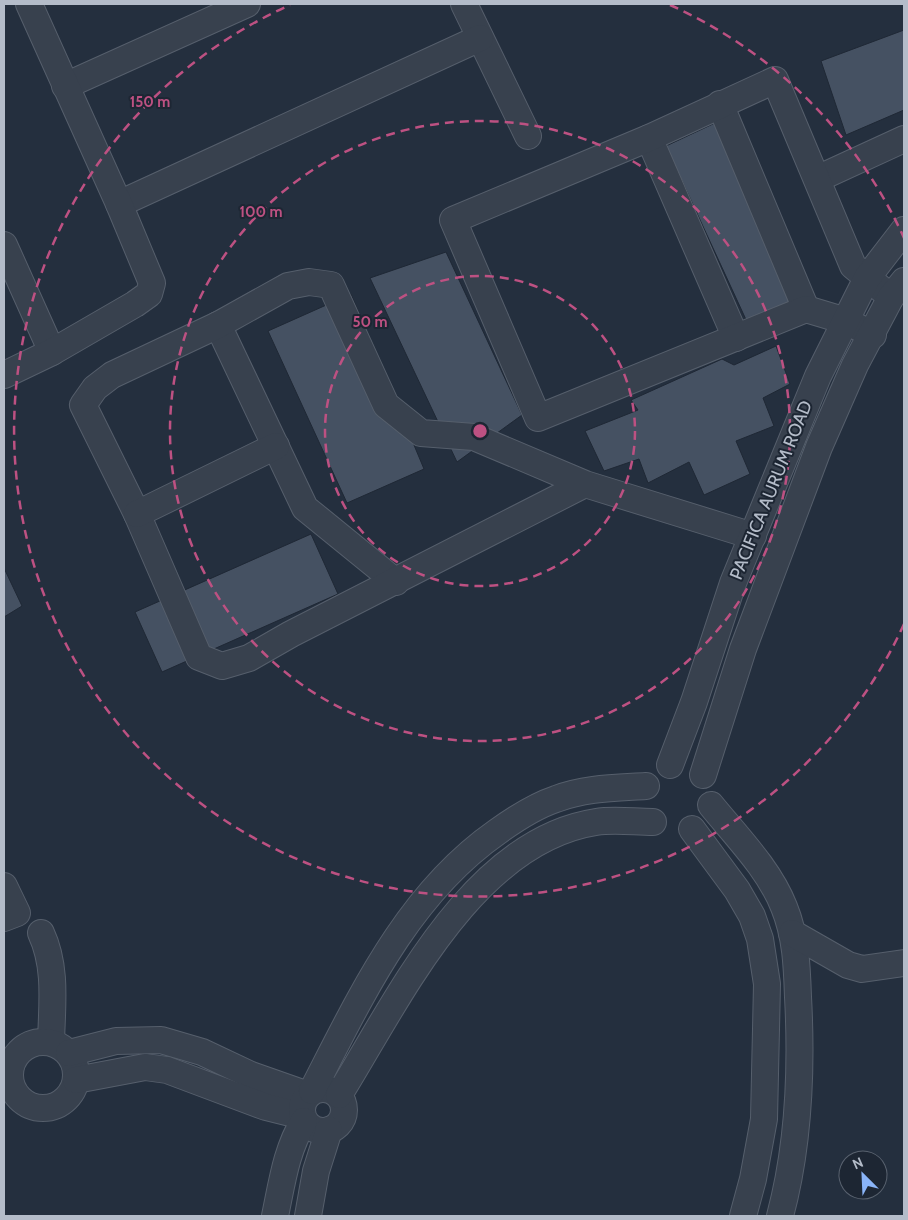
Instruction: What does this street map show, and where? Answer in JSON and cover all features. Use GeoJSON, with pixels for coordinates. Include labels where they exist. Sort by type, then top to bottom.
{"type":"FeatureCollection","features":[{"type":"Feature","properties":{"kind":"street"},"geometry":{"type":"LineString","coordinates":[[4,376],[52,352],[149,294],[152,284],[149,271],[29,4]]}},
{"type":"Feature","properties":{"kind":"street"},"geometry":{"type":"LineString","coordinates":[[65,86],[247,4]]}},
{"type":"Feature","properties":{"kind":"street"},"geometry":{"type":"LineString","coordinates":[[464,4],[528,136]]}},
{"type":"Feature","properties":{"kind":"street"},"geometry":{"type":"LineString","coordinates":[[119,204],[480,38]]}},
{"type":"Feature","properties":{"kind":"street"},"geometry":{"type":"LineString","coordinates":[[873,335],[846,321],[806,309],[538,418],[453,220],[649,138],[776,80],[853,266],[867,278],[898,289]]}},
{"type":"Feature","properties":{"kind":"street"},"geometry":{"type":"LineString","coordinates":[[720,104],[806,309]]}},
{"type":"Feature","properties":{"kind":"street"},"geometry":{"type":"LineString","coordinates":[[649,138],[736,338]]}},
{"type":"Feature","properties":{"kind":"street"},"geometry":{"type":"LineString","coordinates":[[817,179],[904,139]]}},
{"type":"Feature","properties":{"kind":"street","name":"PACIFICA AURUM ROAD"},"geometry":{"type":"LineString","coordinates":[[670,765],[694,702],[733,583],[818,376],[867,278],[904,230]]}},
{"type":"Feature","properties":{"kind":"street"},"geometry":{"type":"LineString","coordinates":[[4,245],[52,352]]}},
{"type":"Feature","properties":{"kind":"street"},"geometry":{"type":"LineString","coordinates":[[584,484],[396,582],[291,634],[249,658],[222,666],[199,657],[137,514],[82,405],[95,388],[112,375],[218,325],[288,286],[309,282],[331,286],[386,405],[422,433],[474,437],[584,484],[753,536]]}},
{"type":"Feature","properties":{"kind":"street","name":"PACIFICA AURUM ROAD"},"geometry":{"type":"LineString","coordinates":[[703,775],[743,649],[819,447],[855,365],[898,289]]}},
{"type":"Feature","properties":{"kind":"street"},"geometry":{"type":"LineString","coordinates":[[218,325],[305,508],[396,582]]}},
{"type":"Feature","properties":{"kind":"street"},"geometry":{"type":"LineString","coordinates":[[137,514],[276,446]]}},
{"type":"Feature","properties":{"kind":"street"},"geometry":{"type":"LineString","coordinates":[[682,764],[694,768],[703,775],[712,794],[712,805],[708,815],[692,829],[671,832],[653,822],[646,811],[644,799],[646,786],[660,769],[670,765],[682,764]]}},
{"type":"Feature","properties":{"kind":"street"},"geometry":{"type":"LineString","coordinates":[[275,1216],[287,1157],[307,1106],[363,992],[400,932],[435,885],[478,845],[518,816],[556,799],[591,790],[646,786]]}},
{"type":"Feature","properties":{"kind":"street"},"geometry":{"type":"LineString","coordinates":[[712,805],[771,882],[784,907],[792,933],[796,960],[801,1050],[796,1124],[787,1192],[780,1216]]}},
{"type":"Feature","properties":{"kind":"street"},"geometry":{"type":"LineString","coordinates":[[339,1095],[427,950],[459,907],[499,870],[535,844],[567,830],[596,822],[653,822]]}},
{"type":"Feature","properties":{"kind":"street"},"geometry":{"type":"LineString","coordinates":[[692,829],[737,890],[752,916],[760,940],[767,984],[764,1119],[753,1179],[743,1216]]}},
{"type":"Feature","properties":{"kind":"street"},"geometry":{"type":"LineString","coordinates":[[4,886],[17,913],[4,918]]}},
{"type":"Feature","properties":{"kind":"street"},"geometry":{"type":"LineString","coordinates":[[41,933],[51,956],[60,1048],[74,1062],[76,1080],[71,1094],[63,1102],[53,1107],[30,1106],[9,1094],[9,1057],[30,1044],[60,1048],[116,1041],[160,1040],[202,1052],[251,1075],[307,1106],[315,1130],[329,1130],[341,1122],[344,1115],[343,1101],[339,1095],[326,1088],[307,1106],[266,1107],[166,1070],[145,1067],[76,1080]]}},
{"type":"Feature","properties":{"kind":"street"},"geometry":{"type":"LineString","coordinates":[[792,933],[848,965],[862,969],[904,963]]}},
{"type":"Feature","properties":{"kind":"street"},"geometry":{"type":"LineString","coordinates":[[308,1216],[316,1171],[329,1130]]}},
{"type":"Feature","properties":{"kind":"building"},"geometry":{"type":"Polygon","coordinates":[[[904,30],[904,110],[846,135],[821,61],[904,30]]]}},
{"type":"Feature","properties":{"kind":"building"},"geometry":{"type":"Polygon","coordinates":[[[715,123],[797,301],[748,324],[666,146],[715,123]]]}},
{"type":"Feature","properties":{"kind":"building"},"geometry":{"type":"Polygon","coordinates":[[[446,252],[522,415],[457,462],[370,278],[446,252]]]}},
{"type":"Feature","properties":{"kind":"building"},"geometry":{"type":"Polygon","coordinates":[[[351,294],[424,469],[347,503],[268,331],[351,294]]]}},
{"type":"Feature","properties":{"kind":"building"},"geometry":{"type":"Polygon","coordinates":[[[776,346],[790,384],[763,398],[774,426],[736,441],[750,474],[704,495],[689,462],[648,483],[639,459],[604,471],[585,431],[638,410],[631,400],[722,359],[734,365],[776,346]]]}},
{"type":"Feature","properties":{"kind":"building"},"geometry":{"type":"Polygon","coordinates":[[[311,534],[338,594],[162,672],[135,612],[311,534]]]}},
{"type":"Feature","properties":{"kind":"building"},"geometry":{"type":"Polygon","coordinates":[[[4,568],[22,606],[4,617],[4,568]]]}}]}
